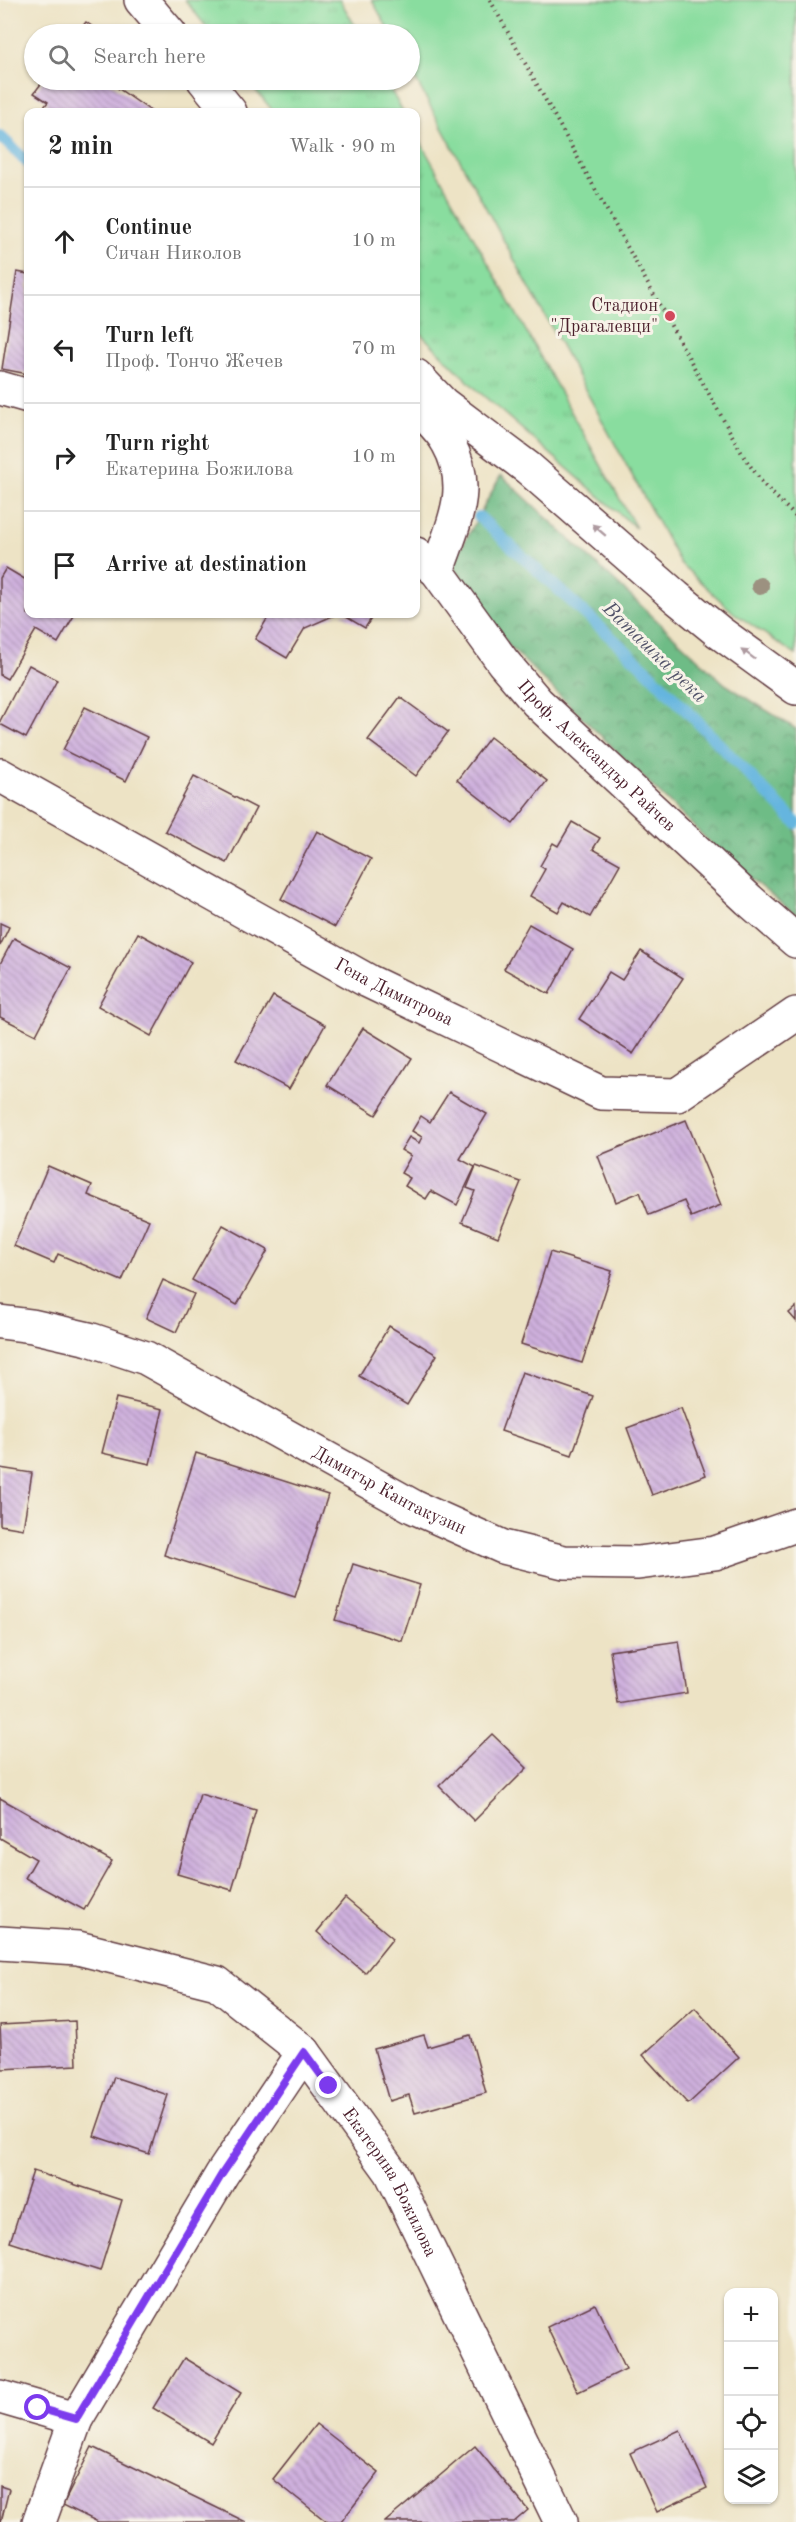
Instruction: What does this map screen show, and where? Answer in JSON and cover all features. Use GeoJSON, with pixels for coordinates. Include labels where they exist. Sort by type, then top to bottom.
{"type":"FeatureCollection","features":[{"type":"Feature","properties":{"kind":"street"},"geometry":{"type":"LineString","coordinates":[[141,0],[161,24]]}},
{"type":"Feature","properties":{"kind":"street"},"geometry":{"type":"LineString","coordinates":[[212,90],[227,108]]}},
{"type":"Feature","properties":{"kind":"street"},"geometry":{"type":"LineString","coordinates":[[420,380],[443,404],[528,468],[693,611],[796,688]]}},
{"type":"Feature","properties":{"kind":"street"},"geometry":{"type":"LineString","coordinates":[[0,388],[24,395]]}},
{"type":"Feature","properties":{"kind":"street"},"geometry":{"type":"LineString","coordinates":[[420,410],[448,442],[459,468],[461,500],[426,562]]}},
{"type":"Feature","properties":{"kind":"street","name":"Проф. Александър Райчев"},"geometry":{"type":"LineString","coordinates":[[426,562],[502,662],[537,702],[796,941]]}},
{"type":"Feature","properties":{"kind":"street","name":"Гена Димитрова"},"geometry":{"type":"LineString","coordinates":[[0,775],[368,981],[601,1094],[677,1095],[796,1014]]}},
{"type":"Feature","properties":{"kind":"street","name":"Димитър Кантакузин"},"geometry":{"type":"LineString","coordinates":[[0,1322],[32,1326],[89,1339],[146,1358],[414,1507],[503,1547],[564,1562],[638,1563],[715,1554],[796,1526]]}},
{"type":"Feature","properties":{"kind":"street","name":"Екатерина Божилова"},"geometry":{"type":"LineString","coordinates":[[0,1943],[78,1948],[217,1983],[304,2052],[391,2172],[561,2522]]}},
{"type":"Feature","properties":{"kind":"street"},"geometry":{"type":"LineString","coordinates":[[39,2522],[76,2419],[222,2174],[304,2052]]}},
{"type":"Feature","properties":{"kind":"street"},"geometry":{"type":"LineString","coordinates":[[0,2397],[76,2419]]}},
{"type":"Feature","properties":{"kind":"path"},"geometry":{"type":"LineString","coordinates":[[490,0],[744,458],[764,485],[796,517]]}},
{"type":"Feature","properties":{"kind":"green space"},"geometry":{"type":"Polygon","coordinates":[[[185,0],[340,0],[354,24],[204,24],[185,0]]]}},
{"type":"Feature","properties":{"kind":"green space","name":"Стадион \"Драгалевци\""},"geometry":{"type":"Polygon","coordinates":[[[372,0],[796,0],[796,655],[734,613],[680,563],[420,87],[420,24],[385,24],[372,0]]]}},
{"type":"Feature","properties":{"kind":"green space"},"geometry":{"type":"Polygon","coordinates":[[[255,90],[391,90],[401,108],[271,108],[255,90]]]}},
{"type":"Feature","properties":{"kind":"green space"},"geometry":{"type":"Polygon","coordinates":[[[420,141],[636,528],[477,390],[420,333],[420,141]]]}},
{"type":"Feature","properties":{"kind":"green space"},"geometry":{"type":"Polygon","coordinates":[[[501,475],[725,684],[796,729],[796,915],[731,863],[509,646],[452,565],[501,475]]]}},
{"type":"Feature","properties":{"kind":"building"},"geometry":{"type":"Polygon","coordinates":[[[36,90],[120,90],[146,108],[43,108],[48,102],[34,93],[36,90]]]}},
{"type":"Feature","properties":{"kind":"building"},"geometry":{"type":"Polygon","coordinates":[[[17,272],[24,273],[24,373],[2,369],[17,272]]]}},
{"type":"Feature","properties":{"kind":"building"},"geometry":{"type":"Polygon","coordinates":[[[6,568],[24,579],[24,618],[73,618],[58,643],[36,630],[7,679],[0,675],[0,578],[6,568]]]}},
{"type":"Feature","properties":{"kind":"building"},"geometry":{"type":"Polygon","coordinates":[[[268,618],[328,618],[305,628],[287,658],[255,639],[268,618]]]}},
{"type":"Feature","properties":{"kind":"building"},"geometry":{"type":"Polygon","coordinates":[[[348,618],[371,618],[365,628],[348,618]]]}},
{"type":"Feature","properties":{"kind":"building"},"geometry":{"type":"Polygon","coordinates":[[[29,665],[57,680],[26,738],[0,724],[0,721],[29,665]]]}},
{"type":"Feature","properties":{"kind":"building"},"geometry":{"type":"Polygon","coordinates":[[[400,697],[448,732],[416,776],[368,740],[400,697]]]}},
{"type":"Feature","properties":{"kind":"building"},"geometry":{"type":"Polygon","coordinates":[[[85,707],[147,737],[126,781],[63,750],[85,707]]]}},
{"type":"Feature","properties":{"kind":"building"},"geometry":{"type":"Polygon","coordinates":[[[490,737],[547,781],[513,824],[457,780],[490,737]]]}},
{"type":"Feature","properties":{"kind":"building"},"geometry":{"type":"Polygon","coordinates":[[[194,776],[256,808],[227,863],[165,831],[194,776]]]}},
{"type":"Feature","properties":{"kind":"building"},"geometry":{"type":"Polygon","coordinates":[[[572,822],[600,838],[593,849],[620,864],[590,917],[564,902],[558,912],[530,896],[545,869],[540,866],[553,843],[558,846],[572,822]]]}},
{"type":"Feature","properties":{"kind":"building"},"geometry":{"type":"Polygon","coordinates":[[[317,831],[371,859],[335,927],[281,899],[317,831]]]}},
{"type":"Feature","properties":{"kind":"building"},"geometry":{"type":"Polygon","coordinates":[[[0,923],[9,927],[0,946],[0,923]]]}},
{"type":"Feature","properties":{"kind":"building"},"geometry":{"type":"Polygon","coordinates":[[[529,924],[573,949],[549,994],[504,969],[529,924]]]}},
{"type":"Feature","properties":{"kind":"building"},"geometry":{"type":"Polygon","coordinates":[[[138,933],[191,962],[151,1036],[98,1006],[138,933]]]}},
{"type":"Feature","properties":{"kind":"building"},"geometry":{"type":"Polygon","coordinates":[[[14,938],[71,968],[36,1035],[0,1017],[0,964],[14,938]]]}},
{"type":"Feature","properties":{"kind":"building"},"geometry":{"type":"Polygon","coordinates":[[[641,951],[683,978],[633,1054],[579,1019],[609,972],[622,980],[641,951]]]}},
{"type":"Feature","properties":{"kind":"building"},"geometry":{"type":"Polygon","coordinates":[[[273,996],[325,1025],[289,1089],[236,1060],[273,996]]]}},
{"type":"Feature","properties":{"kind":"building"},"geometry":{"type":"Polygon","coordinates":[[[363,1028],[412,1058],[376,1115],[327,1085],[363,1028]]]}},
{"type":"Feature","properties":{"kind":"building"},"geometry":{"type":"Polygon","coordinates":[[[449,1092],[487,1114],[460,1159],[475,1167],[457,1205],[431,1191],[426,1199],[405,1186],[410,1178],[401,1173],[411,1156],[401,1150],[409,1137],[419,1143],[422,1137],[412,1131],[421,1116],[430,1122],[449,1092]]]}},
{"type":"Feature","properties":{"kind":"building"},"geometry":{"type":"Polygon","coordinates":[[[686,1120],[721,1205],[691,1217],[684,1201],[649,1215],[640,1192],[616,1202],[598,1156],[686,1120]]]}},
{"type":"Feature","properties":{"kind":"building"},"geometry":{"type":"Polygon","coordinates":[[[48,1166],[92,1185],[88,1195],[149,1220],[122,1281],[58,1254],[54,1263],[14,1246],[48,1166]]]}},
{"type":"Feature","properties":{"kind":"building"},"geometry":{"type":"Polygon","coordinates":[[[476,1166],[521,1182],[498,1237],[462,1222],[475,1191],[467,1188],[476,1166]]]}},
{"type":"Feature","properties":{"kind":"building"},"geometry":{"type":"Polygon","coordinates":[[[223,1225],[268,1250],[237,1305],[192,1280],[223,1225]]]}},
{"type":"Feature","properties":{"kind":"building"},"geometry":{"type":"Polygon","coordinates":[[[550,1252],[612,1271],[582,1363],[521,1344],[550,1252]]]}},
{"type":"Feature","properties":{"kind":"building"},"geometry":{"type":"Polygon","coordinates":[[[163,1280],[194,1294],[176,1332],[146,1318],[163,1280]]]}},
{"type":"Feature","properties":{"kind":"building"},"geometry":{"type":"Polygon","coordinates":[[[796,1307],[796,1321],[789,1313],[796,1307]]]}},
{"type":"Feature","properties":{"kind":"building"},"geometry":{"type":"Polygon","coordinates":[[[389,1326],[437,1355],[407,1405],[359,1376],[389,1326]]]}},
{"type":"Feature","properties":{"kind":"building"},"geometry":{"type":"Polygon","coordinates":[[[522,1372],[593,1396],[572,1455],[501,1431],[522,1372]]]}},
{"type":"Feature","properties":{"kind":"building"},"geometry":{"type":"Polygon","coordinates":[[[116,1398],[163,1409],[150,1464],[102,1453],[116,1398]]]}},
{"type":"Feature","properties":{"kind":"building"},"geometry":{"type":"Polygon","coordinates":[[[681,1408],[706,1475],[652,1495],[627,1428],[681,1408]]]}},
{"type":"Feature","properties":{"kind":"building"},"geometry":{"type":"Polygon","coordinates":[[[196,1453],[328,1495],[295,1597],[164,1555],[196,1453]]]}},
{"type":"Feature","properties":{"kind":"building"},"geometry":{"type":"Polygon","coordinates":[[[0,1468],[32,1473],[23,1529],[0,1525],[0,1468]]]}},
{"type":"Feature","properties":{"kind":"building"},"geometry":{"type":"Polygon","coordinates":[[[353,1564],[420,1585],[402,1641],[335,1620],[353,1564]]]}},
{"type":"Feature","properties":{"kind":"building"},"geometry":{"type":"Polygon","coordinates":[[[679,1641],[687,1693],[618,1704],[610,1651],[679,1641]]]}},
{"type":"Feature","properties":{"kind":"building"},"geometry":{"type":"Polygon","coordinates":[[[492,1734],[527,1768],[474,1821],[439,1786],[492,1734]]]}},
{"type":"Feature","properties":{"kind":"building"},"geometry":{"type":"Polygon","coordinates":[[[200,1794],[256,1810],[232,1890],[177,1874],[200,1794]]]}},
{"type":"Feature","properties":{"kind":"building"},"geometry":{"type":"Polygon","coordinates":[[[0,1798],[112,1861],[84,1910],[25,1878],[36,1859],[0,1838],[0,1798]]]}},
{"type":"Feature","properties":{"kind":"building"},"geometry":{"type":"Polygon","coordinates":[[[345,1898],[393,1938],[365,1973],[317,1932],[345,1898]]]}},
{"type":"Feature","properties":{"kind":"building"},"geometry":{"type":"Polygon","coordinates":[[[695,2008],[739,2057],[688,2104],[643,2055],[695,2008]]]}},
{"type":"Feature","properties":{"kind":"building"},"geometry":{"type":"Polygon","coordinates":[[[75,2021],[77,2065],[2,2069],[0,2025],[75,2021]]]}},
{"type":"Feature","properties":{"kind":"building"},"geometry":{"type":"Polygon","coordinates":[[[424,2035],[428,2047],[470,2035],[486,2093],[415,2113],[409,2095],[389,2101],[374,2049],[424,2035]]]}},
{"type":"Feature","properties":{"kind":"building"},"geometry":{"type":"Polygon","coordinates":[[[114,2077],[168,2095],[149,2154],[94,2136],[114,2077]]]}},
{"type":"Feature","properties":{"kind":"building"},"geometry":{"type":"Polygon","coordinates":[[[33,2171],[122,2200],[100,2271],[10,2242],[33,2171]]]}},
{"type":"Feature","properties":{"kind":"building"},"geometry":{"type":"Polygon","coordinates":[[[595,2304],[626,2369],[578,2392],[547,2327],[595,2304]]]}},
{"type":"Feature","properties":{"kind":"building"},"geometry":{"type":"Polygon","coordinates":[[[184,2358],[241,2393],[211,2443],[153,2408],[184,2358]]]}},
{"type":"Feature","properties":{"kind":"building"},"geometry":{"type":"Polygon","coordinates":[[[316,2424],[379,2473],[341,2522],[327,2522],[273,2479],[316,2424]]]}},
{"type":"Feature","properties":{"kind":"building"},"geometry":{"type":"Polygon","coordinates":[[[680,2430],[707,2488],[657,2512],[630,2453],[680,2430]]]}},
{"type":"Feature","properties":{"kind":"building"},"geometry":{"type":"Polygon","coordinates":[[[475,2446],[528,2510],[514,2522],[385,2522],[475,2446]]]}},
{"type":"Feature","properties":{"kind":"building"},"geometry":{"type":"Polygon","coordinates":[[[92,2447],[246,2522],[98,2522],[63,2505],[92,2447]]]}},
{"type":"Feature","properties":{"kind":"building"},"geometry":{"type":"Polygon","coordinates":[[[0,2486],[9,2489],[1,2522],[0,2522],[0,2486]]]}},
{"type":"Feature","properties":{"kind":"waterway","name":"Ваташка река"},"geometry":{"type":"LineString","coordinates":[[0,136],[24,159]]}},
{"type":"Feature","properties":{"kind":"waterway","name":"Ваташка река"},"geometry":{"type":"LineString","coordinates":[[479,517],[648,671],[796,823]]}},
{"type":"Feature","properties":{"kind":"place","name":"Стадион \"Драгалевци\""},"geometry":{"type":"Point","coordinates":[670,316]}},
{"type":"Feature","properties":{"kind":"route"},"geometry":{"type":"LineString","coordinates":[[38,2408],[76,2419],[222,2174],[304,2052],[329,2086]]}}]}
